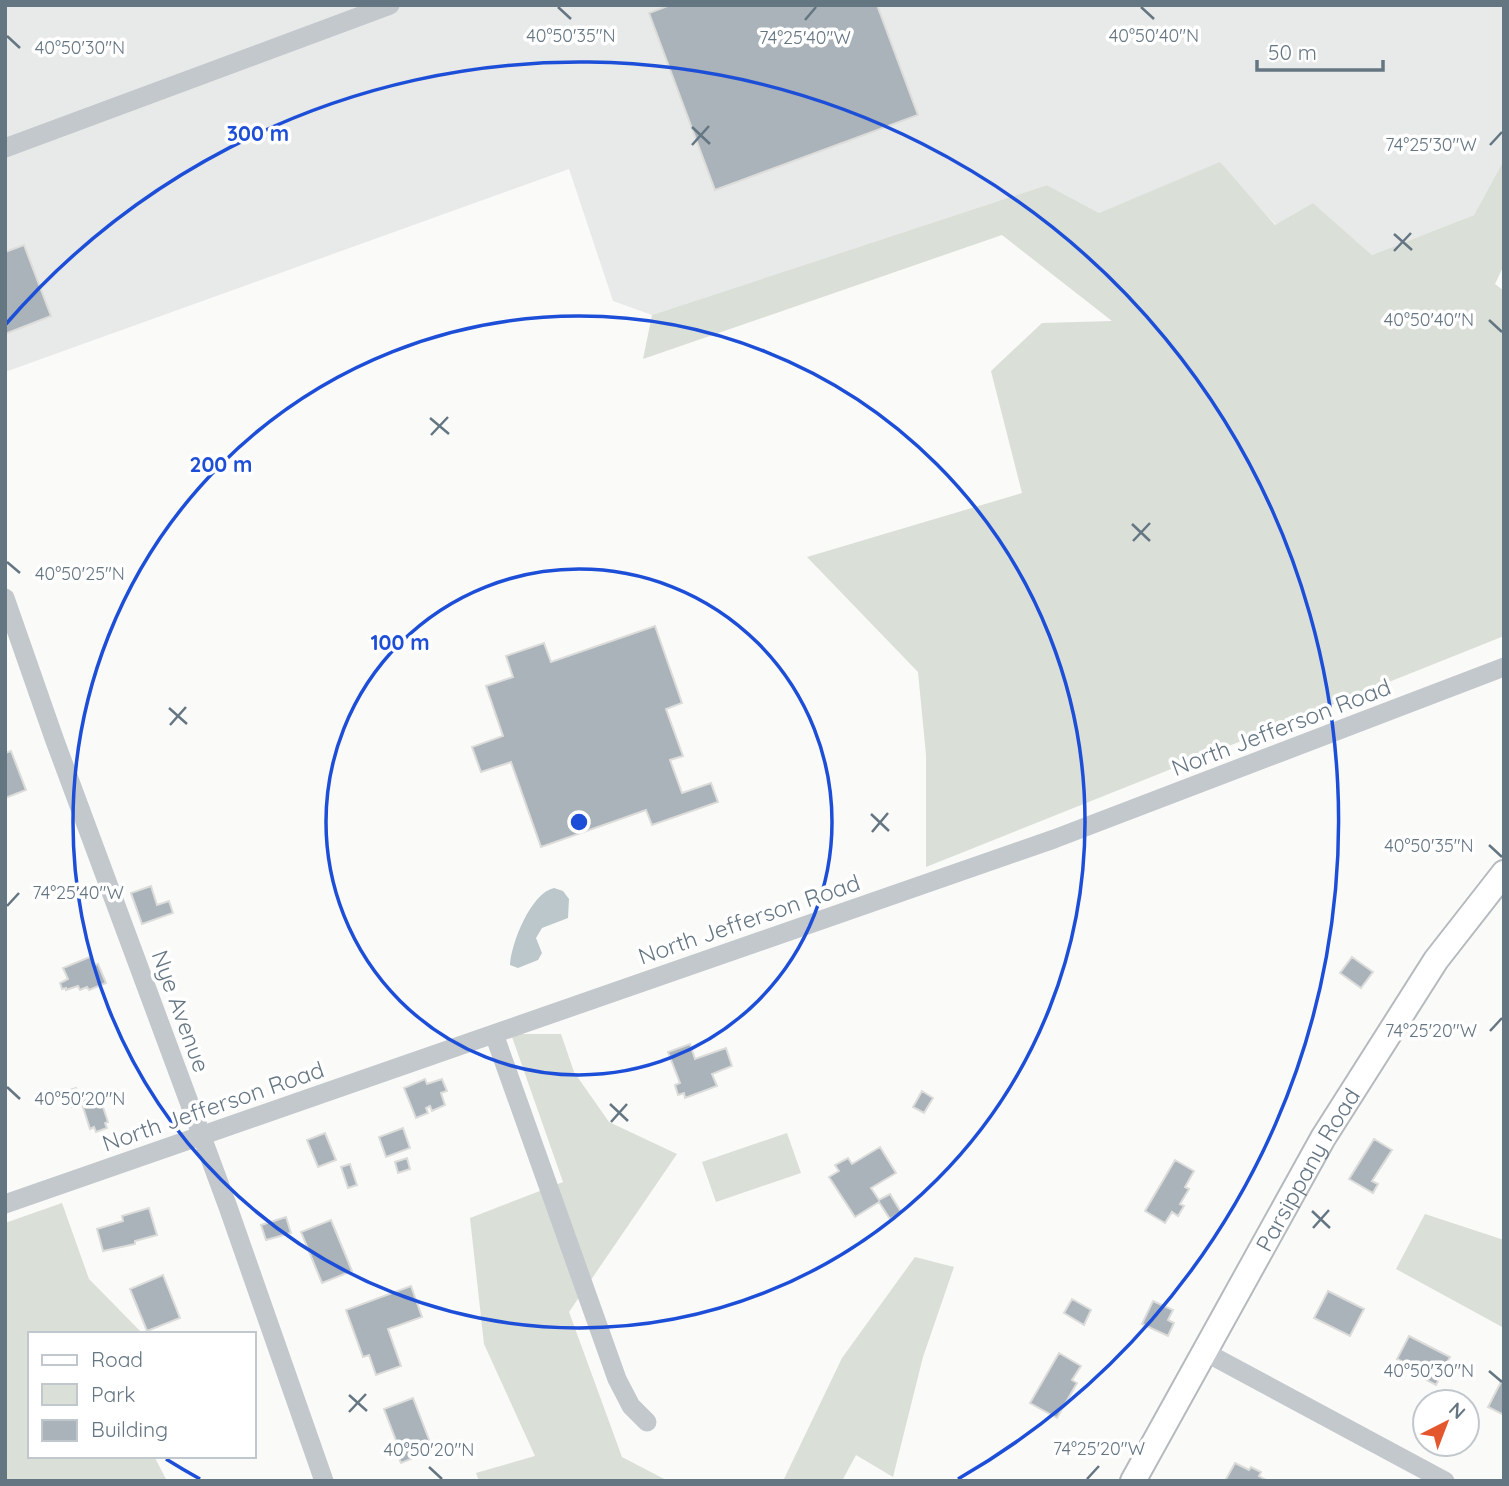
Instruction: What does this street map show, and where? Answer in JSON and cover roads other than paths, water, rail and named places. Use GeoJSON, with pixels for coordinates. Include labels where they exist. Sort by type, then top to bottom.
{"type":"FeatureCollection","features":[{"type":"Feature","properties":{"kind":"main road","name":"Parsippany Road"},"geometry":{"type":"LineString","coordinates":[[1133,1481],[1323,1138],[1436,960],[1504,873]]}},
{"type":"Feature","properties":{"kind":"street"},"geometry":{"type":"LineString","coordinates":[[5,148],[390,5]]}},
{"type":"Feature","properties":{"kind":"street","name":"Nye Avenue"},"geometry":{"type":"LineString","coordinates":[[5,598],[55,741],[202,1135],[324,1481]]}},
{"type":"Feature","properties":{"kind":"street","name":"North Jefferson Road"},"geometry":{"type":"LineString","coordinates":[[5,1204],[1054,839],[1504,667]]}},
{"type":"Feature","properties":{"kind":"street"},"geometry":{"type":"LineString","coordinates":[[494,1034],[617,1379],[631,1406],[647,1422]]}},
{"type":"Feature","properties":{"kind":"street"},"geometry":{"type":"LineString","coordinates":[[1205,1352],[1445,1481]]}}]}
